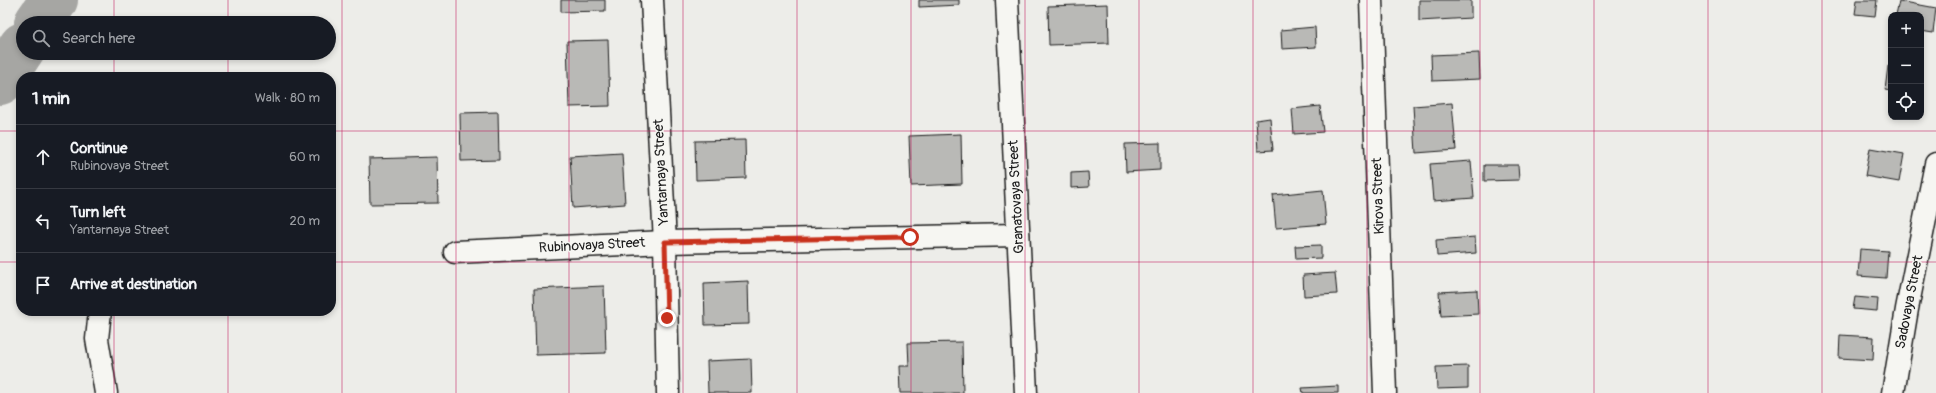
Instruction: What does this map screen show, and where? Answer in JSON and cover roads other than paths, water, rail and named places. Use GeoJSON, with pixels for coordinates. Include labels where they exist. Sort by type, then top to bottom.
{"type":"FeatureCollection","features":[{"type":"Feature","properties":{"kind":"street","name":"Yantarnaya Street"},"geometry":{"type":"LineString","coordinates":[[652,0],[665,242],[668,393]]}},
{"type":"Feature","properties":{"kind":"street","name":"Granatovaya Street"},"geometry":{"type":"LineString","coordinates":[[1007,0],[1026,393]]}},
{"type":"Feature","properties":{"kind":"street","name":"Kirova Street"},"geometry":{"type":"LineString","coordinates":[[1371,0],[1385,393]]}},
{"type":"Feature","properties":{"kind":"street","name":"Sadovaya Street"},"geometry":{"type":"LineString","coordinates":[[1893,393],[1907,309],[1936,164]]}},
{"type":"Feature","properties":{"kind":"street","name":"Rubinovaya Street"},"geometry":{"type":"LineString","coordinates":[[455,252],[665,242],[1018,235]]}},
{"type":"Feature","properties":{"kind":"street"},"geometry":{"type":"LineString","coordinates":[[99,316],[97,339],[106,393]]}},
{"type":"Feature","properties":{"kind":"waterway"},"geometry":{"type":"LineString","coordinates":[[43,16],[54,0]]}},
{"type":"Feature","properties":{"kind":"waterway"},"geometry":{"type":"LineString","coordinates":[[0,81],[16,57]]}}]}
